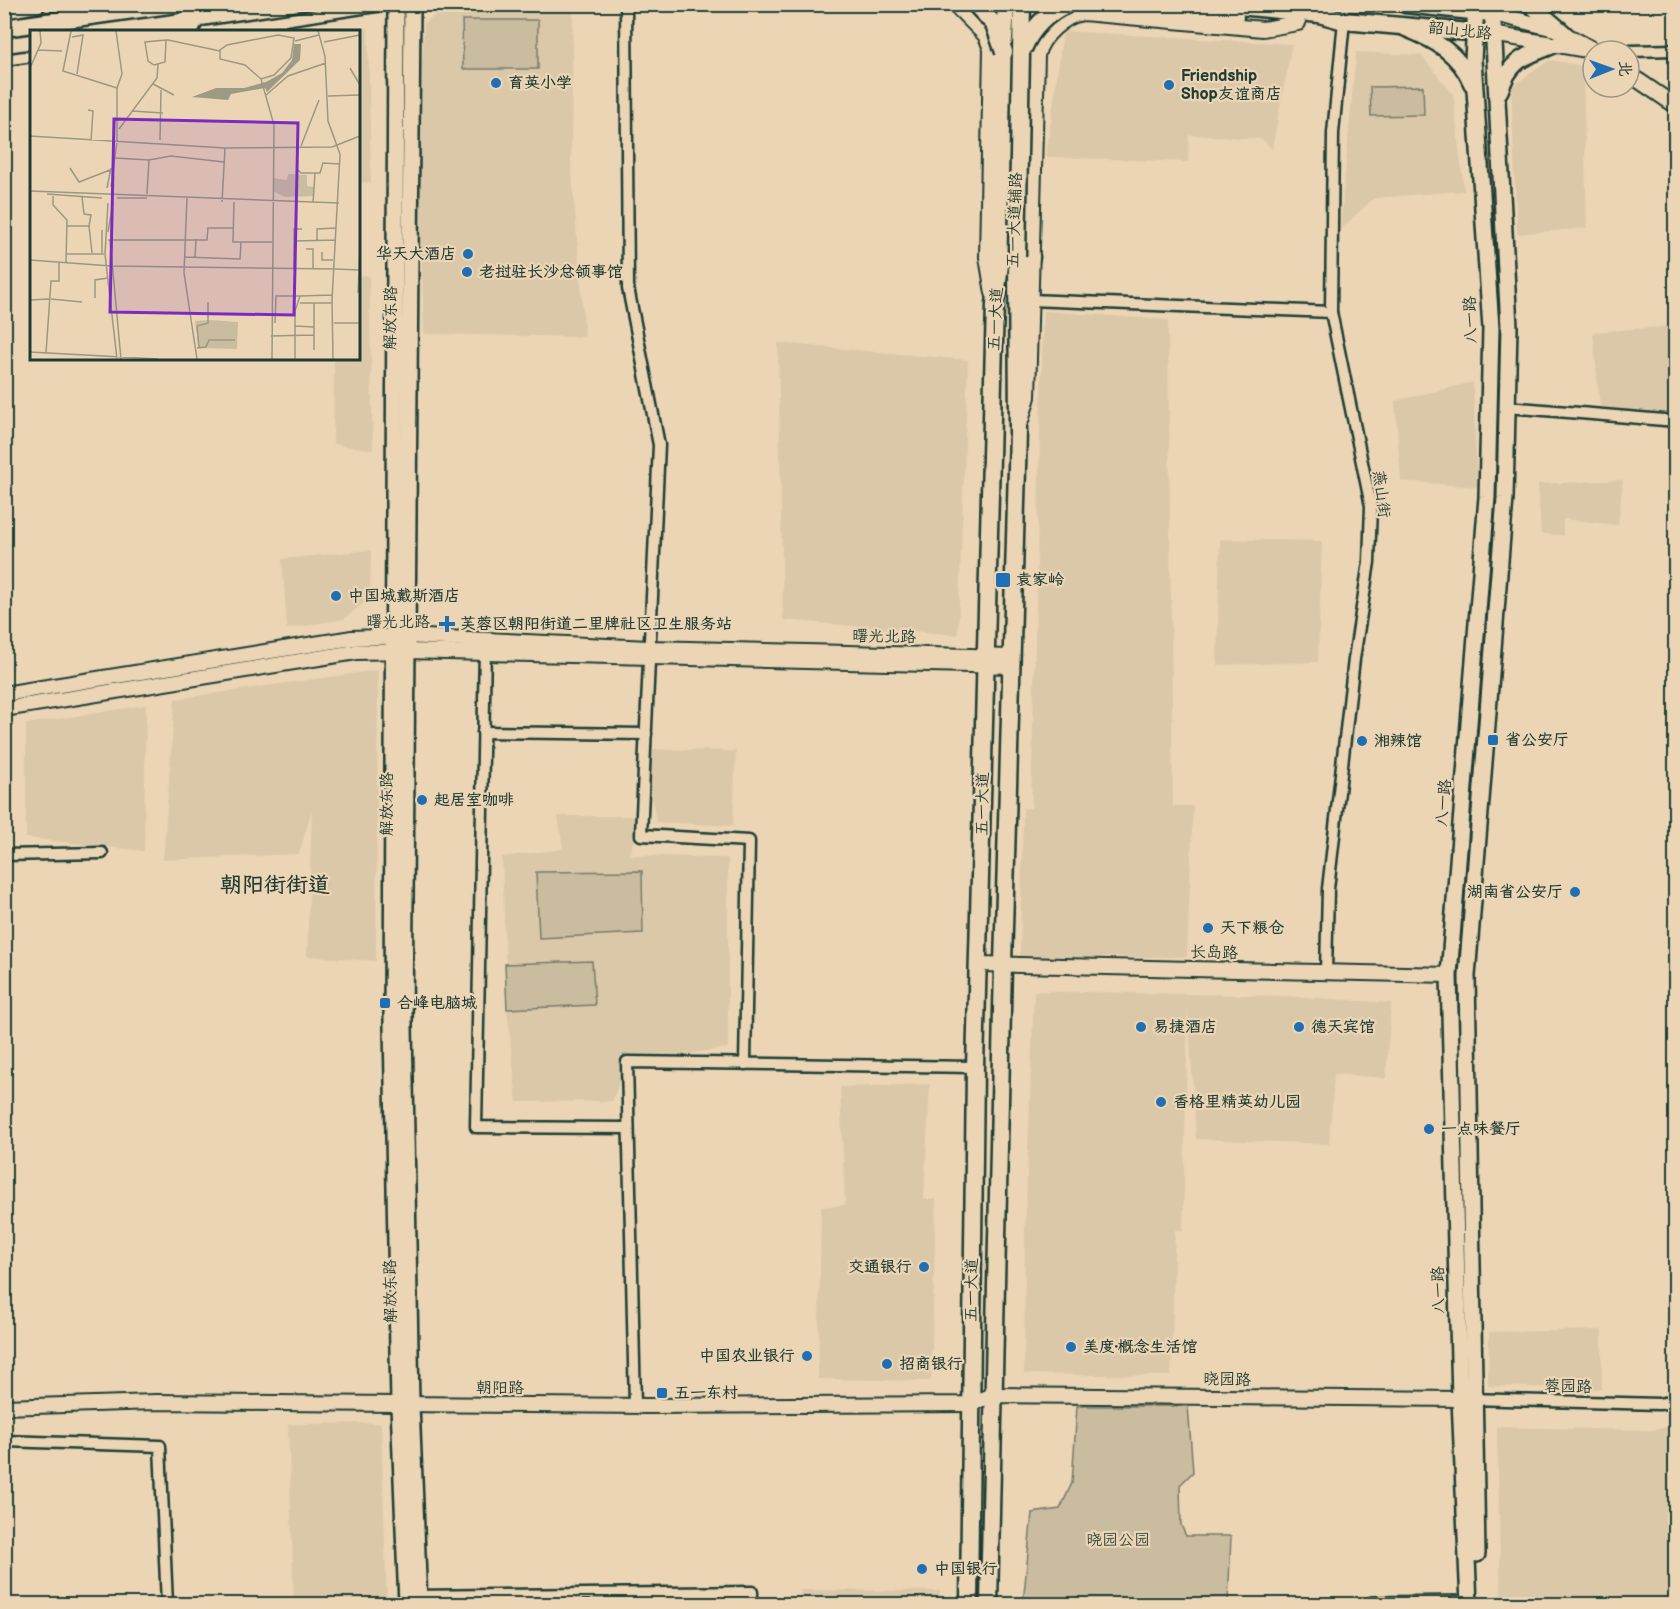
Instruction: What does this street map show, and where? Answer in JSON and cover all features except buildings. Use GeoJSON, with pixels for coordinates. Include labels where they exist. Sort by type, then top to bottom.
{"type":"FeatureCollection","features":[{"type":"Feature","properties":{"kind":"main road"},"geometry":{"type":"LineString","coordinates":[[4,10],[37,4]]}},
{"type":"Feature","properties":{"kind":"main road"},"geometry":{"type":"LineString","coordinates":[[4,28],[176,4]]}},
{"type":"Feature","properties":{"kind":"main road","name":"解放东路"},"geometry":{"type":"LineString","coordinates":[[396,4],[400,644]]}},
{"type":"Feature","properties":{"kind":"main road","name":"解放东路"},"geometry":{"type":"LineString","coordinates":[[412,4],[392,1026],[413,1600]]}},
{"type":"Feature","properties":{"kind":"main road"},"geometry":{"type":"LineString","coordinates":[[975,4],[994,24],[997,48]]}},
{"type":"Feature","properties":{"kind":"main road","name":"五一大道"},"geometry":{"type":"LineString","coordinates":[[969,1605],[975,1067],[995,304],[1016,257],[1022,4]]}},
{"type":"Feature","properties":{"kind":"main road"},"geometry":{"type":"LineString","coordinates":[[1096,4],[1219,10],[1318,25],[1344,21]]}},
{"type":"Feature","properties":{"kind":"main road","name":"韶山北路"},"geometry":{"type":"LineString","coordinates":[[1405,4],[1484,8]]}},
{"type":"Feature","properties":{"kind":"main road"},"geometry":{"type":"LineString","coordinates":[[1530,4],[1565,34]]}},
{"type":"Feature","properties":{"kind":"main road","name":"五一大道"},"geometry":{"type":"LineString","coordinates":[[989,1605],[1003,964],[1018,432],[1016,397],[1024,302],[1016,257],[997,48],[1006,6]]}},
{"type":"Feature","properties":{"kind":"main road"},"geometry":{"type":"LineString","coordinates":[[1021,56],[1028,38],[1038,24],[1056,10],[1073,8]]}},
{"type":"Feature","properties":{"kind":"main road","name":"八一路"},"geometry":{"type":"LineString","coordinates":[[1472,1604],[1460,1399],[1449,975],[1487,497],[1491,328],[1474,32],[1484,8]]}},
{"type":"Feature","properties":{"kind":"main road","name":"八一路"},"geometry":{"type":"LineString","coordinates":[[1472,1604],[1475,1400],[1467,976],[1505,498],[1509,327],[1498,97],[1492,34],[1484,8]]}},
{"type":"Feature","properties":{"kind":"main road","name":"韶山北路"},"geometry":{"type":"LineString","coordinates":[[1219,10],[1319,14],[1344,21],[1492,34]]}},
{"type":"Feature","properties":{"kind":"main road"},"geometry":{"type":"LineString","coordinates":[[1394,24],[1446,48],[1462,65],[1476,96]]}},
{"type":"Feature","properties":{"kind":"main road"},"geometry":{"type":"LineString","coordinates":[[1498,97],[1506,73],[1513,65],[1521,58],[1552,46]]}},
{"type":"Feature","properties":{"kind":"street"},"geometry":{"type":"LineString","coordinates":[[219,30],[389,4]]}},
{"type":"Feature","properties":{"kind":"street"},"geometry":{"type":"LineString","coordinates":[[626,4],[628,288],[659,445],[641,835],[749,841],[745,1064]]}},
{"type":"Feature","properties":{"kind":"street"},"geometry":{"type":"LineString","coordinates":[[954,4],[997,48],[1040,45],[1073,8],[1090,13],[1263,30],[1298,23]]}},
{"type":"Feature","properties":{"kind":"street","name":"韶山北路"},"geometry":{"type":"LineString","coordinates":[[1484,8],[1565,34],[1581,43]]}},
{"type":"Feature","properties":{"kind":"street","name":"燕山街"},"geometry":{"type":"LineString","coordinates":[[1326,972],[1328,889],[1354,659],[1369,562],[1371,506],[1331,312],[1333,134],[1344,21]]}},
{"type":"Feature","properties":{"kind":"street","name":"韶山北路"},"geometry":{"type":"LineString","coordinates":[[1492,34],[1581,49]]}},
{"type":"Feature","properties":{"kind":"street","name":"五一大道辅路"},"geometry":{"type":"LineString","coordinates":[[1016,257],[1040,45]]}},
{"type":"Feature","properties":{"kind":"street","name":"五一大道辅路"},"geometry":{"type":"LineString","coordinates":[[995,304],[987,257],[997,48]]}},
{"type":"Feature","properties":{"kind":"street"},"geometry":{"type":"LineString","coordinates":[[1641,51],[1676,50]]}},
{"type":"Feature","properties":{"kind":"street"},"geometry":{"type":"LineString","coordinates":[[4,60],[30,56]]}},
{"type":"Feature","properties":{"kind":"street"},"geometry":{"type":"LineString","coordinates":[[1641,82],[1676,106]]}},
{"type":"Feature","properties":{"kind":"street"},"geometry":{"type":"LineString","coordinates":[[1024,302],[1331,312]]}},
{"type":"Feature","properties":{"kind":"street"},"geometry":{"type":"LineString","coordinates":[[1507,407],[1676,421]]}},
{"type":"Feature","properties":{"kind":"street","name":"曙光北路"},"geometry":{"type":"LineString","coordinates":[[4,694],[352,638],[400,644],[648,653],[1011,661]]}},
{"type":"Feature","properties":{"kind":"street","name":"曙光北路"},"geometry":{"type":"LineString","coordinates":[[4,709],[400,644]]}},
{"type":"Feature","properties":{"kind":"street"},"geometry":{"type":"LineString","coordinates":[[485,647],[476,1127],[628,1128]]}},
{"type":"Feature","properties":{"kind":"street"},"geometry":{"type":"LineString","coordinates":[[483,732],[646,734]]}},
{"type":"Feature","properties":{"kind":"street"},"geometry":{"type":"LineString","coordinates":[[4,855],[102,853]]}},
{"type":"Feature","properties":{"kind":"street","name":"长岛路"},"geometry":{"type":"LineString","coordinates":[[979,964],[1449,975]]}},
{"type":"Feature","properties":{"kind":"street"},"geometry":{"type":"LineString","coordinates":[[635,1406],[627,1062],[975,1067]]}},
{"type":"Feature","properties":{"kind":"street","name":"蓉园路"},"geometry":{"type":"LineString","coordinates":[[1460,1399],[1659,1404],[1676,1401]]}},
{"type":"Feature","properties":{"kind":"street","name":"晓园路"},"geometry":{"type":"LineString","coordinates":[[993,1403],[1460,1399]]}},
{"type":"Feature","properties":{"kind":"street","name":"朝阳路"},"geometry":{"type":"LineString","coordinates":[[4,1407],[155,1402],[405,1408],[970,1407]]}},
{"type":"Feature","properties":{"kind":"street","name":"朝阳路"},"geometry":{"type":"LineString","coordinates":[[4,1416],[154,1409],[970,1407],[993,1403]]}},
{"type":"Feature","properties":{"kind":"street"},"geometry":{"type":"LineString","coordinates":[[4,1441],[160,1446],[167,1605]]}},
{"type":"Feature","properties":{"kind":"street"},"geometry":{"type":"LineString","coordinates":[[413,1600],[647,1599],[752,1592],[752,1605]]}},
{"type":"Feature","properties":{"kind":"street"},"geometry":{"type":"LineString","coordinates":[[1372,1605],[1472,1604]]}},
{"type":"Feature","properties":{"kind":"shaded area"},"geometry":{"type":"Polygon","coordinates":[[[449,5],[573,5],[571,161],[585,337],[424,334],[418,143],[424,23],[449,5]]]}},
{"type":"Feature","properties":{"kind":"shaded area"},"geometry":{"type":"Polygon","coordinates":[[[368,28],[371,182],[360,183],[360,30],[345,30],[368,28]]]}},
{"type":"Feature","properties":{"kind":"shaded area","name":"Friendship Shop友谊商店"},"geometry":{"type":"Polygon","coordinates":[[[1063,31],[1292,44],[1272,149],[1262,139],[1189,135],[1188,162],[1046,157],[1063,31]]]}},
{"type":"Feature","properties":{"kind":"shaded area"},"geometry":{"type":"Polygon","coordinates":[[[1356,52],[1421,55],[1453,94],[1464,191],[1374,198],[1340,230],[1356,52]]]}},
{"type":"Feature","properties":{"kind":"shaded area"},"geometry":{"type":"Polygon","coordinates":[[[1550,60],[1581,66],[1587,228],[1517,234],[1511,87],[1550,60]]]}},
{"type":"Feature","properties":{"kind":"shaded area"},"geometry":{"type":"Polygon","coordinates":[[[369,275],[373,450],[333,444],[334,360],[360,360],[360,276],[369,275]]]}},
{"type":"Feature","properties":{"kind":"shaded area"},"geometry":{"type":"Polygon","coordinates":[[[1043,311],[1168,320],[1173,806],[1193,806],[1187,957],[1020,957],[1023,808],[1031,808],[1043,311]]]}},
{"type":"Feature","properties":{"kind":"shaded area"},"geometry":{"type":"Polygon","coordinates":[[[1675,326],[1675,413],[1600,407],[1593,332],[1675,326]]]}},
{"type":"Feature","properties":{"kind":"shaded area"},"geometry":{"type":"Polygon","coordinates":[[[778,343],[968,360],[958,635],[783,620],[778,343]]]}},
{"type":"Feature","properties":{"kind":"shaded area"},"geometry":{"type":"Polygon","coordinates":[[[1473,382],[1477,487],[1401,481],[1395,401],[1473,382]]]}},
{"type":"Feature","properties":{"kind":"shaded area"},"geometry":{"type":"Polygon","coordinates":[[[1623,480],[1618,525],[1563,519],[1563,535],[1541,534],[1538,484],[1623,480]]]}},
{"type":"Feature","properties":{"kind":"shaded area"},"geometry":{"type":"Polygon","coordinates":[[[1220,539],[1322,541],[1318,662],[1217,665],[1220,539]]]}},
{"type":"Feature","properties":{"kind":"shaded area"},"geometry":{"type":"Polygon","coordinates":[[[371,550],[370,598],[344,619],[287,629],[282,559],[371,550]]]}},
{"type":"Feature","properties":{"kind":"shaded area"},"geometry":{"type":"Polygon","coordinates":[[[378,670],[376,961],[307,956],[312,810],[299,854],[163,860],[175,699],[378,670]]]}},
{"type":"Feature","properties":{"kind":"shaded area"},"geometry":{"type":"Polygon","coordinates":[[[146,705],[144,851],[26,838],[26,724],[146,705]]]}},
{"type":"Feature","properties":{"kind":"shaded area"},"geometry":{"type":"Polygon","coordinates":[[[645,749],[736,751],[733,826],[656,822],[645,749]]]}},
{"type":"Feature","properties":{"kind":"shaded area"},"geometry":{"type":"Polygon","coordinates":[[[558,816],[642,816],[629,855],[728,858],[728,1048],[627,1062],[612,1101],[517,1102],[507,1009],[502,857],[563,849],[558,816]]]}},
{"type":"Feature","properties":{"kind":"shaded area"},"geometry":{"type":"Polygon","coordinates":[[[1034,991],[1287,996],[1391,1003],[1386,1078],[1334,1074],[1329,1144],[1196,1139],[1188,1005],[1183,1230],[1175,1230],[1171,1376],[1024,1374],[1025,1229],[1034,991]]]}},
{"type":"Feature","properties":{"kind":"shaded area"},"geometry":{"type":"Polygon","coordinates":[[[930,1084],[924,1199],[936,1199],[931,1381],[818,1379],[821,1207],[845,1205],[840,1087],[930,1084]]]}},
{"type":"Feature","properties":{"kind":"shaded area"},"geometry":{"type":"Polygon","coordinates":[[[1602,1330],[1602,1389],[1488,1386],[1489,1332],[1602,1330]]]}},
{"type":"Feature","properties":{"kind":"shaded area"},"geometry":{"type":"Polygon","coordinates":[[[381,1423],[387,1604],[294,1604],[288,1424],[381,1423]]]}},
{"type":"Feature","properties":{"kind":"shaded area"},"geometry":{"type":"Polygon","coordinates":[[[1675,1426],[1675,1604],[1501,1604],[1497,1427],[1652,1430],[1675,1426]]]}},
{"type":"Feature","properties":{"kind":"shaded area"},"geometry":{"type":"Polygon","coordinates":[[[801,1590],[940,1591],[940,1604],[797,1604],[801,1590]]]}},
{"type":"Feature","properties":{"kind":"green space"},"geometry":{"type":"Polygon","coordinates":[[[462,20],[538,20],[538,69],[463,69],[462,20]]]}},
{"type":"Feature","properties":{"kind":"green space"},"geometry":{"type":"Polygon","coordinates":[[[1423,86],[1424,115],[1371,116],[1370,87],[1423,86]]]}},
{"type":"Feature","properties":{"kind":"green space"},"geometry":{"type":"Polygon","coordinates":[[[642,871],[643,933],[539,938],[536,872],[642,871]]]}},
{"type":"Feature","properties":{"kind":"green space"},"geometry":{"type":"Polygon","coordinates":[[[592,961],[595,1005],[507,1009],[505,964],[592,961]]]}},
{"type":"Feature","properties":{"kind":"green space","name":"晓园公园"},"geometry":{"type":"Polygon","coordinates":[[[1077,1406],[1188,1406],[1193,1472],[1180,1485],[1181,1525],[1186,1536],[1231,1536],[1228,1604],[1023,1604],[1032,1513],[1060,1509],[1072,1483],[1077,1406]]]}},
{"type":"Feature","properties":{"kind":"place","name":"育英小学"},"geometry":{"type":"Point","coordinates":[496,83]}},
{"type":"Feature","properties":{"kind":"place","name":"Friendship Shop友谊商店"},"geometry":{"type":"Point","coordinates":[1169,85]}},
{"type":"Feature","properties":{"kind":"place","name":"华天大酒店"},"geometry":{"type":"Point","coordinates":[468,254]}},
{"type":"Feature","properties":{"kind":"place","name":"老挝驻长沙总领事馆"},"geometry":{"type":"Point","coordinates":[467,272]}},
{"type":"Feature","properties":{"kind":"place","name":"袁家岭"},"geometry":{"type":"Point","coordinates":[1003,580]}},
{"type":"Feature","properties":{"kind":"place","name":"中国城戴斯酒店"},"geometry":{"type":"Point","coordinates":[336,596]}},
{"type":"Feature","properties":{"kind":"place","name":"芙蓉区朝阳街道二里牌社区卫生服务站"},"geometry":{"type":"Point","coordinates":[447,624]}},
{"type":"Feature","properties":{"kind":"place","name":"省公安厅"},"geometry":{"type":"Point","coordinates":[1493,740]}},
{"type":"Feature","properties":{"kind":"place","name":"湘辣馆"},"geometry":{"type":"Point","coordinates":[1362,741]}},
{"type":"Feature","properties":{"kind":"place","name":"起居室咖啡"},"geometry":{"type":"Point","coordinates":[422,800]}},
{"type":"Feature","properties":{"kind":"place","name":"湖南省公安厅"},"geometry":{"type":"Point","coordinates":[1575,892]}},
{"type":"Feature","properties":{"kind":"place","name":"天下粮仓"},"geometry":{"type":"Point","coordinates":[1208,928]}},
{"type":"Feature","properties":{"kind":"place","name":"合峰电脑城"},"geometry":{"type":"Point","coordinates":[385,1003]}},
{"type":"Feature","properties":{"kind":"place","name":"易捷酒店"},"geometry":{"type":"Point","coordinates":[1141,1027]}},
{"type":"Feature","properties":{"kind":"place","name":"德天宾馆"},"geometry":{"type":"Point","coordinates":[1299,1027]}},
{"type":"Feature","properties":{"kind":"place","name":"香格里精英幼儿园"},"geometry":{"type":"Point","coordinates":[1161,1102]}},
{"type":"Feature","properties":{"kind":"place","name":"一点味餐厅"},"geometry":{"type":"Point","coordinates":[1429,1129]}},
{"type":"Feature","properties":{"kind":"place","name":"交通银行"},"geometry":{"type":"Point","coordinates":[924,1267]}},
{"type":"Feature","properties":{"kind":"place","name":"美度·概念生活馆"},"geometry":{"type":"Point","coordinates":[1071,1347]}},
{"type":"Feature","properties":{"kind":"place","name":"中国农业银行"},"geometry":{"type":"Point","coordinates":[807,1356]}},
{"type":"Feature","properties":{"kind":"place","name":"招商银行"},"geometry":{"type":"Point","coordinates":[887,1364]}},
{"type":"Feature","properties":{"kind":"place","name":"五一东村"},"geometry":{"type":"Point","coordinates":[662,1393]}},
{"type":"Feature","properties":{"kind":"place","name":"中国银行"},"geometry":{"type":"Point","coordinates":[922,1569]}},
{"type":"Feature","properties":{"kind":"district","name":"朝阳街街道"},"geometry":{"type":"Point","coordinates":[275,885]}}]}
